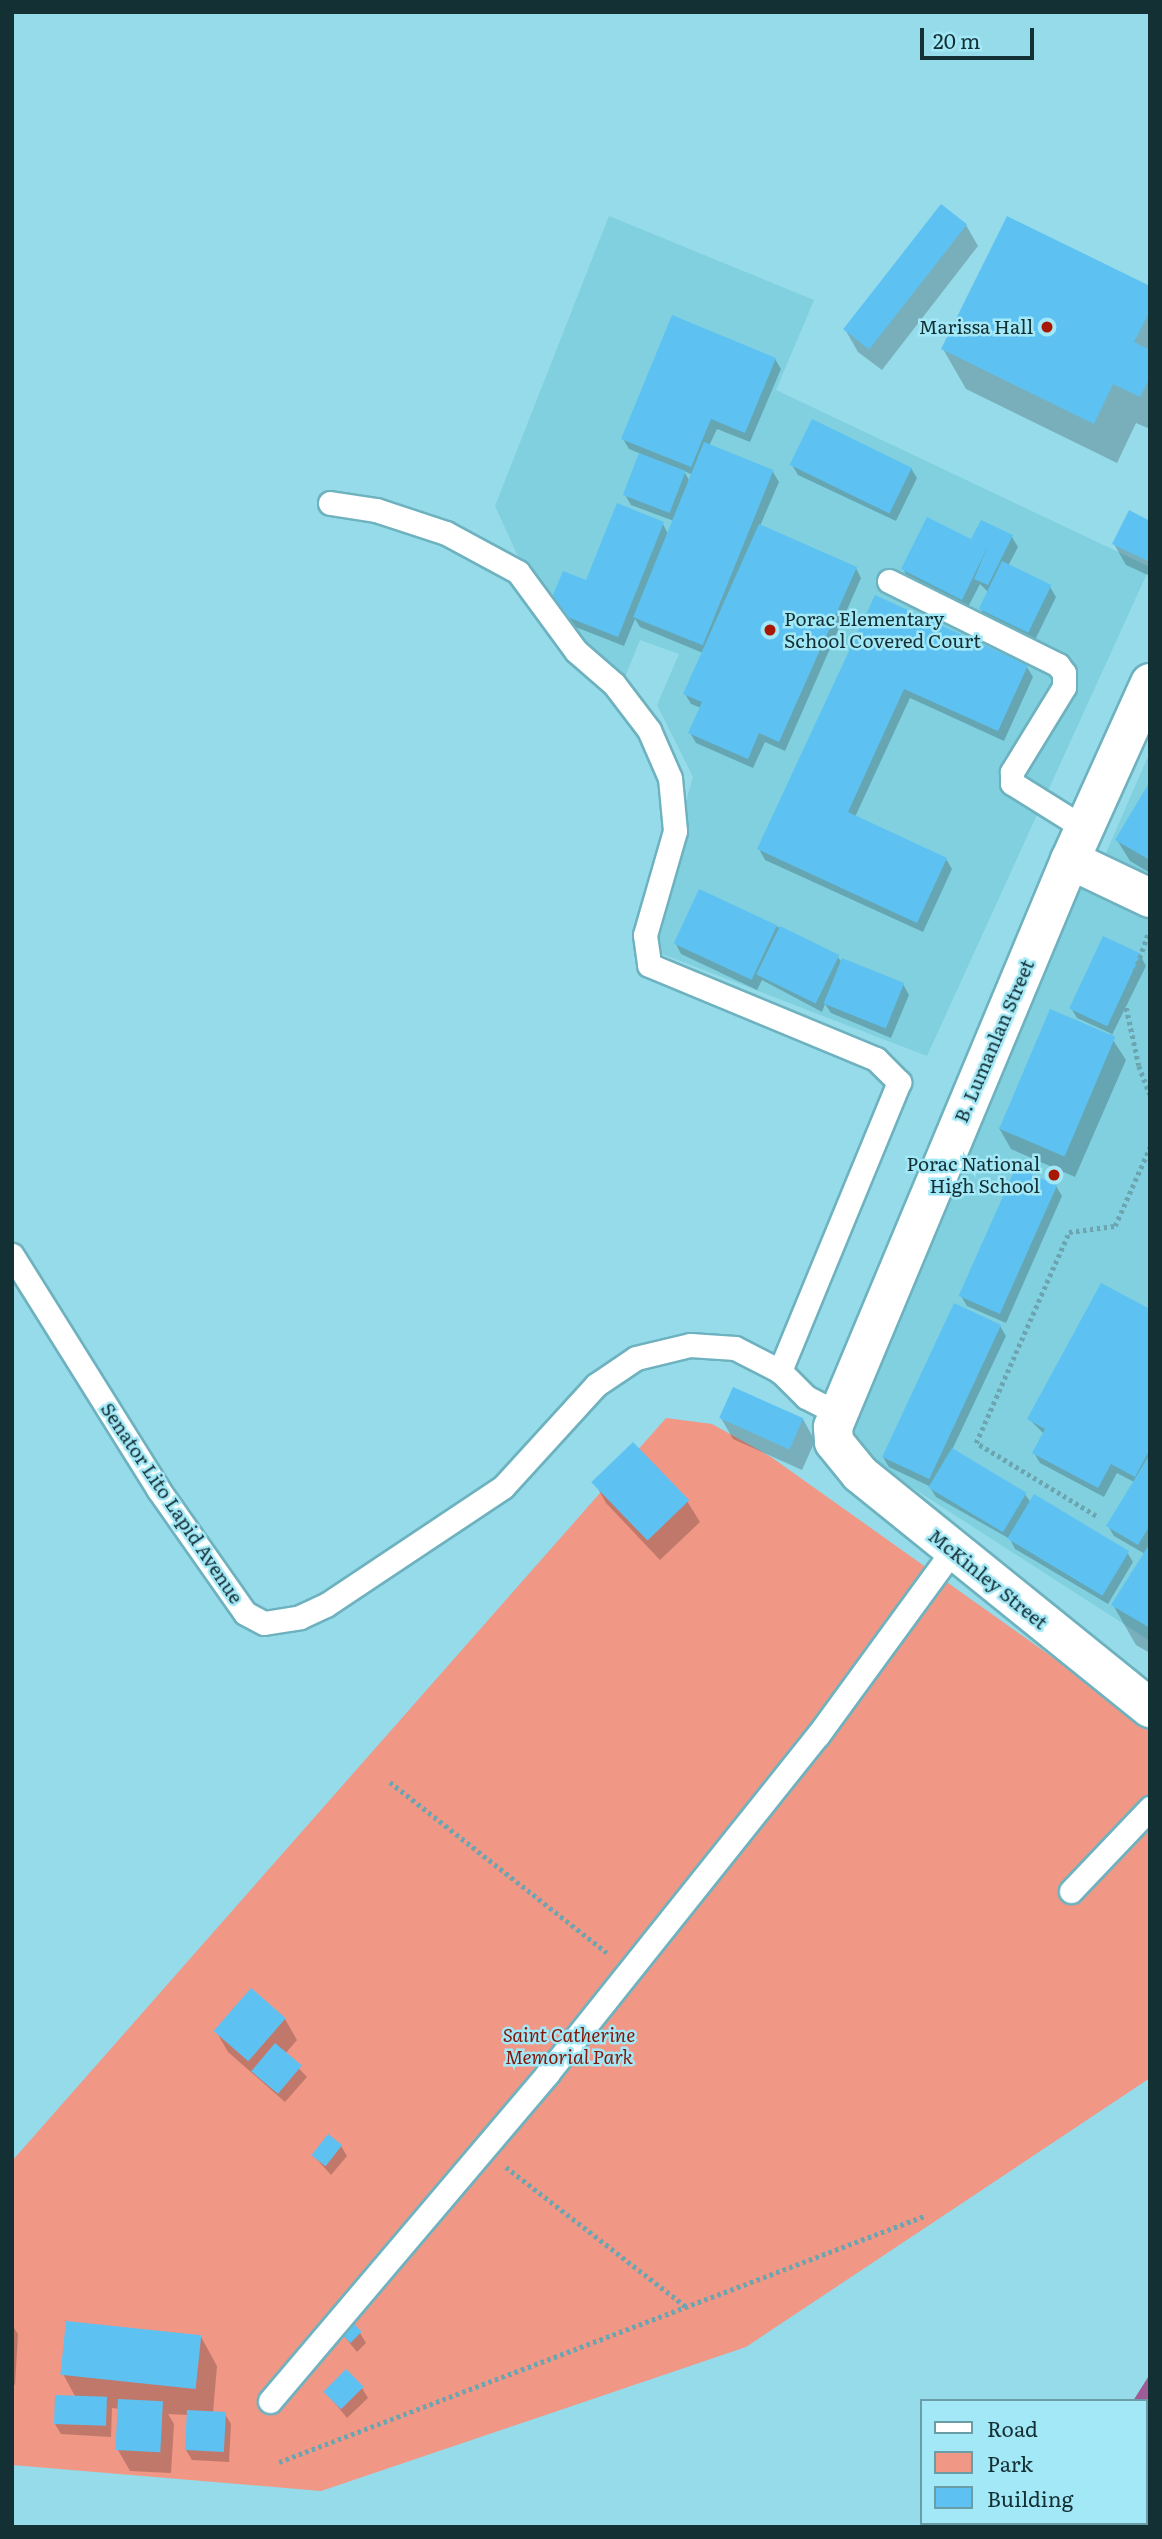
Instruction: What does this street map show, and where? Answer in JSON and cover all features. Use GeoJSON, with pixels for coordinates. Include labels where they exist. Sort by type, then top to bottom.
{"type":"FeatureCollection","features":[{"type":"Feature","properties":{"kind":"street","name":"B. Lumanlan Street"},"geometry":{"type":"LineString","coordinates":[[835,1428],[1077,844],[1150,683]]}},
{"type":"Feature","properties":{"kind":"street"},"geometry":{"type":"LineString","coordinates":[[1077,844],[1150,898]]}},
{"type":"Feature","properties":{"kind":"street","name":"McKinley Street"},"geometry":{"type":"LineString","coordinates":[[835,1428],[860,1474],[1150,1708]]}},
{"type":"Feature","properties":{"kind":"lane"},"geometry":{"type":"LineString","coordinates":[[330,503],[376,510],[446,533],[518,572],[576,651],[614,684],[649,730],[670,778],[675,831],[645,935],[649,965],[876,1059],[899,1082],[780,1371]]}},
{"type":"Feature","properties":{"kind":"lane"},"geometry":{"type":"LineString","coordinates":[[889,581],[1058,665],[1064,673],[1064,687],[1012,772],[1012,783],[1077,844]]}},
{"type":"Feature","properties":{"kind":"lane","name":"Senator Lito Lapid Avenue"},"geometry":{"type":"LineString","coordinates":[[12,1255],[158,1489],[245,1613],[264,1623],[300,1617],[326,1605],[503,1487],[596,1385],[636,1358],[690,1345],[735,1348],[780,1371],[835,1428]]}},
{"type":"Feature","properties":{"kind":"lane"},"geometry":{"type":"LineString","coordinates":[[270,2401],[483,2149],[818,1735],[952,1550]]}},
{"type":"Feature","properties":{"kind":"lane"},"geometry":{"type":"LineString","coordinates":[[1070,1891],[1150,1808]]}},
{"type":"Feature","properties":{"kind":"path"},"geometry":{"type":"LineString","coordinates":[[1150,929],[1142,964],[1125,1001],[1139,1066],[1150,1094]]}},
{"type":"Feature","properties":{"kind":"path"},"geometry":{"type":"LineString","coordinates":[[1096,1516],[976,1443],[1069,1231],[1115,1226],[1150,1147]]}},
{"type":"Feature","properties":{"kind":"path"},"geometry":{"type":"LineString","coordinates":[[390,1782],[629,1970]]}},
{"type":"Feature","properties":{"kind":"path"},"geometry":{"type":"LineString","coordinates":[[483,2149],[685,2306]]}},
{"type":"Feature","properties":{"kind":"path"},"geometry":{"type":"LineString","coordinates":[[279,2462],[927,2215]]}},
{"type":"Feature","properties":{"kind":"shaded area"},"geometry":{"type":"Polygon","coordinates":[[[609,216],[814,300],[776,390],[1150,567],[927,1056],[644,947],[693,777],[657,705],[679,654],[640,640],[625,677],[542,609],[495,506],[609,216]]]}},
{"type":"Feature","properties":{"kind":"shaded area"},"geometry":{"type":"Polygon","coordinates":[[[1150,752],[1150,878],[1105,855],[1150,752]]]}},
{"type":"Feature","properties":{"kind":"shaded area","name":"Porac National High School"},"geometry":{"type":"Polygon","coordinates":[[[1084,871],[1150,905],[1150,1641],[846,1445],[1084,871]]]}},
{"type":"Feature","properties":{"kind":"shaded area"},"geometry":{"type":"Polygon","coordinates":[[[1150,2374],[1150,2527],[1066,2527],[1148,2525],[1148,2399],[1134,2399],[1150,2374]]]}},
{"type":"Feature","properties":{"kind":"green space","name":"Saint Catherine Memorial Park"},"geometry":{"type":"Polygon","coordinates":[[[666,1418],[712,1424],[771,1457],[1086,1681],[1150,1732],[1150,2078],[746,2347],[321,2491],[12,2465],[12,2161],[666,1418]]]}},
{"type":"Feature","properties":{"kind":"building"},"geometry":{"type":"Polygon","coordinates":[[[941,204],[967,224],[869,350],[843,329],[941,204]]]}},
{"type":"Feature","properties":{"kind":"building","name":"Marissa Hall"},"geometry":{"type":"Polygon","coordinates":[[[1007,216],[1150,286],[1150,311],[1134,342],[1150,350],[1150,377],[1140,397],[1113,384],[1094,424],[941,349],[1007,216]]]}},
{"type":"Feature","properties":{"kind":"building"},"geometry":{"type":"Polygon","coordinates":[[[672,315],[776,358],[745,433],[711,419],[691,467],[621,439],[672,315]]]}},
{"type":"Feature","properties":{"kind":"building"},"geometry":{"type":"Polygon","coordinates":[[[812,419],[912,468],[889,513],[790,465],[812,419]]]}},
{"type":"Feature","properties":{"kind":"building"},"geometry":{"type":"Polygon","coordinates":[[[704,442],[774,470],[703,645],[633,617],[704,442]]]}},
{"type":"Feature","properties":{"kind":"building"},"geometry":{"type":"Polygon","coordinates":[[[639,453],[686,471],[670,513],[623,495],[639,453]]]}},
{"type":"Feature","properties":{"kind":"building"},"geometry":{"type":"Polygon","coordinates":[[[617,503],[664,522],[618,637],[547,609],[563,571],[586,580],[617,503]]]}},
{"type":"Feature","properties":{"kind":"building"},"geometry":{"type":"Polygon","coordinates":[[[1129,510],[1150,521],[1150,562],[1112,544],[1129,510]]]}},
{"type":"Feature","properties":{"kind":"building"},"geometry":{"type":"Polygon","coordinates":[[[927,517],[971,539],[981,520],[1013,535],[988,585],[974,579],[988,546],[962,600],[901,569],[927,517]]]}},
{"type":"Feature","properties":{"kind":"building","name":"Porac Elementary School Covered Court"},"geometry":{"type":"Polygon","coordinates":[[[759,524],[857,567],[779,742],[759,733],[748,759],[688,733],[702,702],[683,694],[759,524]]]}},
{"type":"Feature","properties":{"kind":"building"},"geometry":{"type":"Polygon","coordinates":[[[1002,561],[1051,585],[1028,633],[979,609],[1002,561]]]}},
{"type":"Feature","properties":{"kind":"building"},"geometry":{"type":"Polygon","coordinates":[[[875,595],[1028,665],[998,731],[904,689],[848,812],[947,858],[917,923],[757,849],[875,595]]]}},
{"type":"Feature","properties":{"kind":"building"},"geometry":{"type":"Polygon","coordinates":[[[1150,781],[1150,860],[1115,840],[1150,781]]]}},
{"type":"Feature","properties":{"kind":"building"},"geometry":{"type":"Polygon","coordinates":[[[699,889],[777,925],[752,980],[674,943],[699,889]]]}},
{"type":"Feature","properties":{"kind":"building"},"geometry":{"type":"Polygon","coordinates":[[[780,926],[839,955],[816,1003],[756,975],[780,926]]]}},
{"type":"Feature","properties":{"kind":"building"},"geometry":{"type":"Polygon","coordinates":[[[1103,936],[1141,954],[1107,1026],[1069,1009],[1103,936]]]}},
{"type":"Feature","properties":{"kind":"building"},"geometry":{"type":"Polygon","coordinates":[[[842,958],[904,983],[886,1029],[824,1003],[842,958]]]}},
{"type":"Feature","properties":{"kind":"building"},"geometry":{"type":"Polygon","coordinates":[[[1050,1009],[1115,1037],[1065,1156],[999,1129],[1050,1009]]]}},
{"type":"Feature","properties":{"kind":"building"},"geometry":{"type":"Polygon","coordinates":[[[1016,1167],[1057,1185],[1000,1314],[959,1296],[1016,1167]]]}},
{"type":"Feature","properties":{"kind":"building"},"geometry":{"type":"Polygon","coordinates":[[[1101,1283],[1150,1309],[1150,1449],[1135,1477],[1111,1464],[1098,1488],[1032,1453],[1045,1429],[1027,1419],[1101,1283]]]}},
{"type":"Feature","properties":{"kind":"building"},"geometry":{"type":"Polygon","coordinates":[[[954,1303],[1001,1325],[929,1479],[882,1457],[954,1303]]]}},
{"type":"Feature","properties":{"kind":"building"},"geometry":{"type":"Polygon","coordinates":[[[733,1387],[803,1418],[790,1449],[719,1418],[733,1387]]]}},
{"type":"Feature","properties":{"kind":"building"},"geometry":{"type":"Polygon","coordinates":[[[633,1442],[689,1500],[648,1541],[591,1482],[633,1442]]]}},
{"type":"Feature","properties":{"kind":"building"},"geometry":{"type":"Polygon","coordinates":[[[952,1448],[1027,1493],[1003,1532],[928,1487],[952,1448]]]}},
{"type":"Feature","properties":{"kind":"building"},"geometry":{"type":"Polygon","coordinates":[[[1150,1454],[1150,1525],[1138,1545],[1106,1526],[1150,1454]]]}},
{"type":"Feature","properties":{"kind":"building"},"geometry":{"type":"Polygon","coordinates":[[[1034,1494],[1129,1551],[1102,1596],[1007,1539],[1034,1494]]]}},
{"type":"Feature","properties":{"kind":"building"},"geometry":{"type":"Polygon","coordinates":[[[1150,1543],[1150,1628],[1111,1605],[1150,1543]]]}},
{"type":"Feature","properties":{"kind":"building"},"geometry":{"type":"Polygon","coordinates":[[[251,1988],[286,2018],[248,2061],[214,2031],[251,1988]]]}},
{"type":"Feature","properties":{"kind":"building"},"geometry":{"type":"Polygon","coordinates":[[[275,2043],[302,2065],[278,2094],[251,2071],[275,2043]]]}},
{"type":"Feature","properties":{"kind":"building"},"geometry":{"type":"Polygon","coordinates":[[[328,2134],[342,2145],[326,2166],[311,2155],[328,2134]]]}},
{"type":"Feature","properties":{"kind":"building"},"geometry":{"type":"Polygon","coordinates":[[[349,2319],[362,2332],[350,2343],[338,2330],[349,2319]]]}},
{"type":"Feature","properties":{"kind":"building"},"geometry":{"type":"Polygon","coordinates":[[[66,2321],[201,2335],[196,2389],[60,2375],[66,2321]]]}},
{"type":"Feature","properties":{"kind":"building"},"geometry":{"type":"Polygon","coordinates":[[[346,2369],[364,2387],[341,2409],[323,2392],[346,2369]]]}},
{"type":"Feature","properties":{"kind":"building"},"geometry":{"type":"Polygon","coordinates":[[[55,2395],[107,2397],[106,2426],[54,2424],[55,2395]]]}},
{"type":"Feature","properties":{"kind":"building"},"geometry":{"type":"Polygon","coordinates":[[[118,2399],[163,2401],[160,2452],[115,2450],[118,2399]]]}},
{"type":"Feature","properties":{"kind":"building"},"geometry":{"type":"Polygon","coordinates":[[[187,2410],[226,2412],[224,2452],[185,2450],[187,2410]]]}},
{"type":"Feature","properties":{"kind":"place","name":"Marissa Hall"},"geometry":{"type":"Point","coordinates":[1047,327]}},
{"type":"Feature","properties":{"kind":"place","name":"Porac Elementary School Covered Court"},"geometry":{"type":"Point","coordinates":[770,630]}},
{"type":"Feature","properties":{"kind":"place","name":"Porac National High School"},"geometry":{"type":"Point","coordinates":[1054,1175]}}]}
